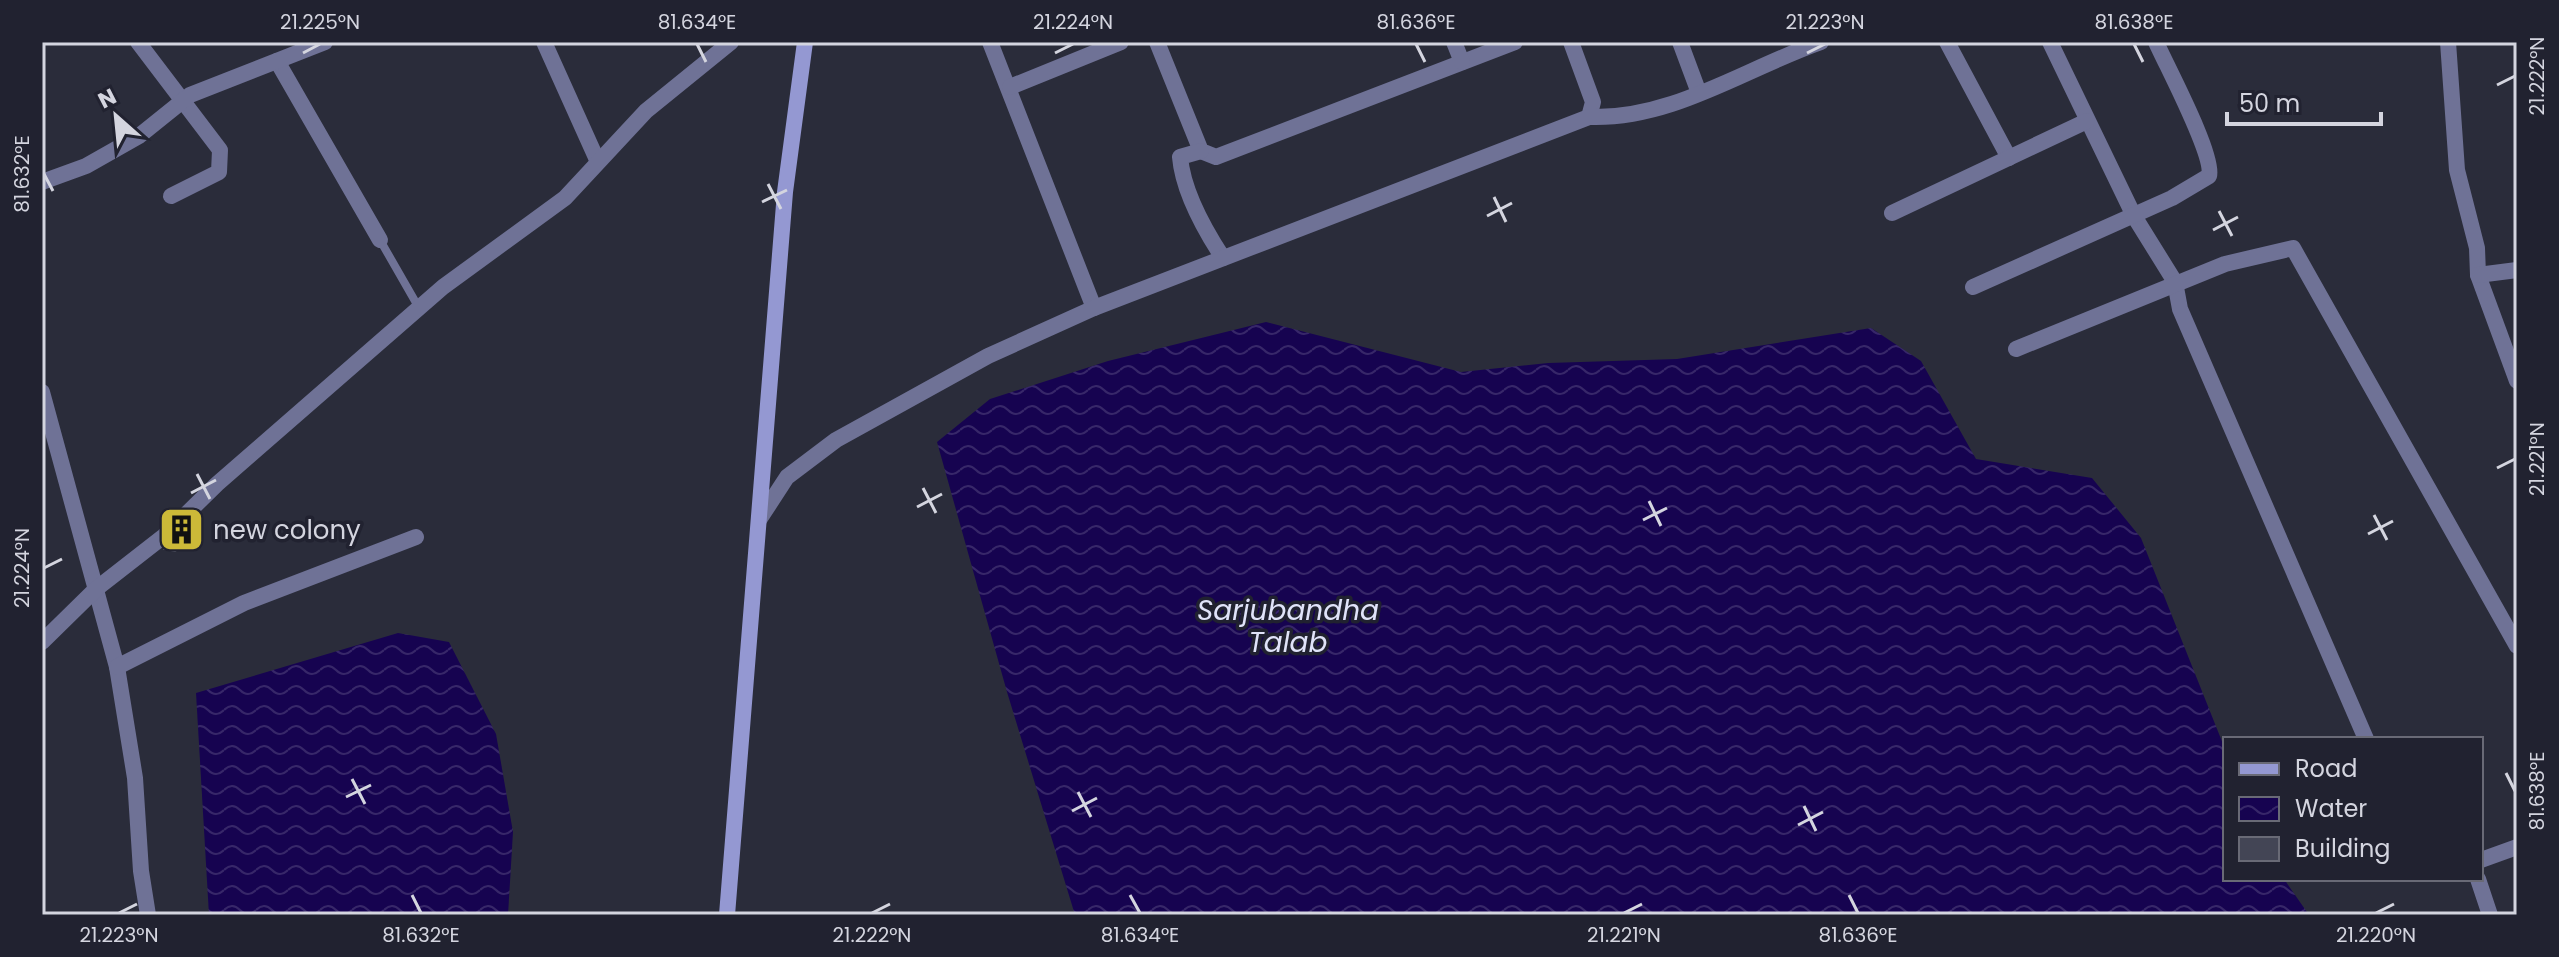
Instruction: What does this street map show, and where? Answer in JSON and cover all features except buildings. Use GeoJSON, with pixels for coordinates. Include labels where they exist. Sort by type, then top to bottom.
{"type":"FeatureCollection","features":[{"type":"Feature","properties":{"kind":"street"},"geometry":{"type":"LineString","coordinates":[[138,42],[220,150],[222,162],[219,172],[171,196]]}},
{"type":"Feature","properties":{"kind":"street"},"geometry":{"type":"LineString","coordinates":[[42,182],[86,166],[139,136],[182,102],[238,74],[325,42]]}},
{"type":"Feature","properties":{"kind":"street"},"geometry":{"type":"LineString","coordinates":[[544,42],[598,162]]}},
{"type":"Feature","properties":{"kind":"street"},"geometry":{"type":"LineString","coordinates":[[42,642],[96,589],[164,536],[217,484],[419,308],[565,198],[646,111],[731,42]]}},
{"type":"Feature","properties":{"kind":"street"},"geometry":{"type":"LineString","coordinates":[[727,915],[785,192],[805,42]]}},
{"type":"Feature","properties":{"kind":"street"},"geometry":{"type":"LineString","coordinates":[[990,42],[1094,308]]}},
{"type":"Feature","properties":{"kind":"street"},"geometry":{"type":"LineString","coordinates":[[1010,87],[1121,42]]}},
{"type":"Feature","properties":{"kind":"street"},"geometry":{"type":"LineString","coordinates":[[1157,42],[1201,151]]}},
{"type":"Feature","properties":{"kind":"street"},"geometry":{"type":"LineString","coordinates":[[1454,42],[1462,62]]}},
{"type":"Feature","properties":{"kind":"street"},"geometry":{"type":"LineString","coordinates":[[1223,258],[1203,224],[1180,157],[1201,151],[1216,157],[1515,42]]}},
{"type":"Feature","properties":{"kind":"street"},"geometry":{"type":"LineString","coordinates":[[1571,42],[1593,102],[1589,117]]}},
{"type":"Feature","properties":{"kind":"street"},"geometry":{"type":"LineString","coordinates":[[1680,42],[1699,93]]}},
{"type":"Feature","properties":{"kind":"street"},"geometry":{"type":"LineString","coordinates":[[759,520],[787,477],[836,440],[988,356],[1094,308],[1589,117],[1623,118],[1699,93],[1821,42]]}},
{"type":"Feature","properties":{"kind":"street"},"geometry":{"type":"LineString","coordinates":[[1947,42],[2009,158]]}},
{"type":"Feature","properties":{"kind":"street"},"geometry":{"type":"LineString","coordinates":[[2050,42],[2134,216],[2175,282],[2180,309],[2365,737]]}},
{"type":"Feature","properties":{"kind":"street"},"geometry":{"type":"LineString","coordinates":[[1973,287],[2198,185],[2211,169],[2156,42]]}},
{"type":"Feature","properties":{"kind":"street"},"geometry":{"type":"LineString","coordinates":[[2448,42],[2457,170],[2477,248],[2478,275],[2517,381]]}},
{"type":"Feature","properties":{"kind":"street"},"geometry":{"type":"LineString","coordinates":[[277,61],[380,240]]}},
{"type":"Feature","properties":{"kind":"street"},"geometry":{"type":"LineString","coordinates":[[1892,213],[2087,121]]}},
{"type":"Feature","properties":{"kind":"street"},"geometry":{"type":"LineString","coordinates":[[2016,349],[2175,282],[2225,264],[2293,248],[2517,646]]}},
{"type":"Feature","properties":{"kind":"street"},"geometry":{"type":"LineString","coordinates":[[2478,275],[2517,270]]}},
{"type":"Feature","properties":{"kind":"street"},"geometry":{"type":"LineString","coordinates":[[42,392],[117,667],[135,778],[148,915]]}},
{"type":"Feature","properties":{"kind":"street"},"geometry":{"type":"LineString","coordinates":[[117,667],[244,603],[416,537]]}},
{"type":"Feature","properties":{"kind":"street"},"geometry":{"type":"LineString","coordinates":[[2483,859],[2517,847]]}},
{"type":"Feature","properties":{"kind":"street"},"geometry":{"type":"LineString","coordinates":[[2479,881],[2490,915]]}},
{"type":"Feature","properties":{"kind":"lane"},"geometry":{"type":"LineString","coordinates":[[380,240],[419,308]]}},
{"type":"Feature","properties":{"kind":"water","name":"Sarjubandha Talab"},"geometry":{"type":"Polygon","coordinates":[[[1266,322],[1461,372],[1548,363],[1677,359],[1871,328],[1921,361],[1976,459],[2092,478],[2141,538],[2223,744],[2223,881],[2285,881],[2309,915],[1075,915],[1007,692],[937,442],[990,399],[1108,361],[1266,322]]]}},
{"type":"Feature","properties":{"kind":"water"},"geometry":{"type":"Polygon","coordinates":[[[398,633],[449,642],[496,734],[513,832],[508,915],[209,915],[196,693],[398,633]]]}},
{"type":"Feature","properties":{"kind":"place","name":"new colony"},"geometry":{"type":"Point","coordinates":[182,530]}}]}
